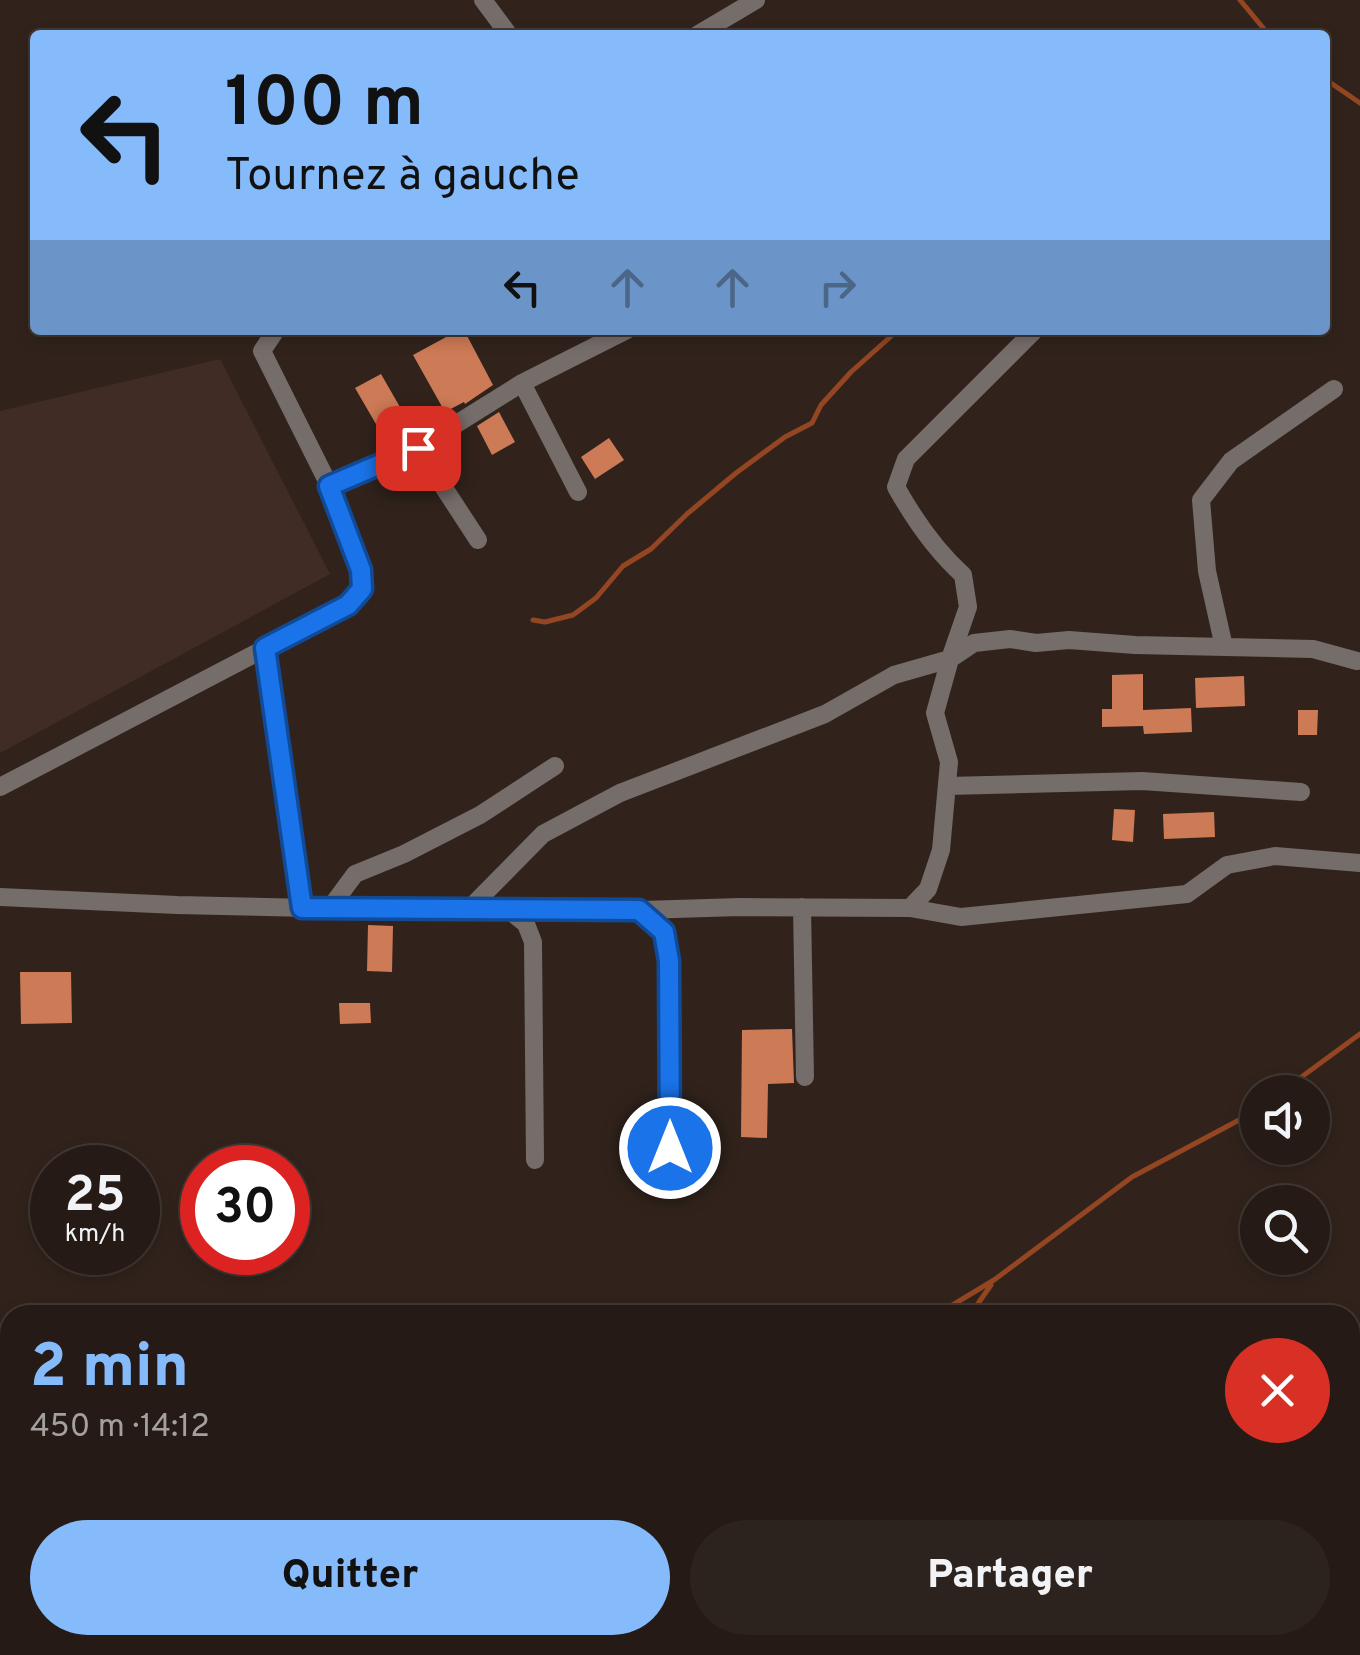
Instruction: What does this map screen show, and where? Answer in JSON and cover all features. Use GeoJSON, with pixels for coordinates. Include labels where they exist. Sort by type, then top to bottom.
{"type":"FeatureCollection","features":[{"type":"Feature","properties":{"kind":"street"},"geometry":{"type":"LineString","coordinates":[[705,30],[756,0]]}},
{"type":"Feature","properties":{"kind":"street"},"geometry":{"type":"LineString","coordinates":[[487,2],[506,30]]}},
{"type":"Feature","properties":{"kind":"street"},"geometry":{"type":"LineString","coordinates":[[0,787],[348,605],[362,589],[361,570],[329,486],[262,350],[272,335]]}},
{"type":"Feature","properties":{"kind":"street"},"geometry":{"type":"LineString","coordinates":[[329,486],[418,448],[522,383],[616,335]]}},
{"type":"Feature","properties":{"kind":"street"},"geometry":{"type":"LineString","coordinates":[[910,908],[928,889],[941,850],[948,762],[935,713],[968,607],[963,574],[934,545],[896,487],[906,459],[1030,335]]}},
{"type":"Feature","properties":{"kind":"street"},"geometry":{"type":"LineString","coordinates":[[522,383],[578,492]]}},
{"type":"Feature","properties":{"kind":"street"},"geometry":{"type":"LineString","coordinates":[[1224,647],[1207,571],[1201,500],[1231,462],[1334,389]]}},
{"type":"Feature","properties":{"kind":"street"},"geometry":{"type":"LineString","coordinates":[[418,448],[478,540]]}},
{"type":"Feature","properties":{"kind":"street"},"geometry":{"type":"LineString","coordinates":[[468,910],[543,834],[620,793],[825,714],[894,675],[950,660],[974,644],[1010,639],[1036,643],[1069,640],[1313,649],[1357,661]]}},
{"type":"Feature","properties":{"kind":"street"},"geometry":{"type":"LineString","coordinates":[[265,648],[302,908]]}},
{"type":"Feature","properties":{"kind":"street"},"geometry":{"type":"LineString","coordinates":[[330,908],[355,874],[480,815],[555,766]]}},
{"type":"Feature","properties":{"kind":"street"},"geometry":{"type":"LineString","coordinates":[[948,786],[1142,781],[1301,792]]}},
{"type":"Feature","properties":{"kind":"street"},"geometry":{"type":"LineString","coordinates":[[0,897],[510,911],[910,908],[960,917],[1187,894],[1227,864],[1275,856],[1360,862]]}},
{"type":"Feature","properties":{"kind":"street"},"geometry":{"type":"LineString","coordinates":[[802,908],[805,1077]]}},
{"type":"Feature","properties":{"kind":"street"},"geometry":{"type":"LineString","coordinates":[[639,910],[664,932],[669,961],[670,1179]]}},
{"type":"Feature","properties":{"kind":"street"},"geometry":{"type":"LineString","coordinates":[[510,911],[526,924],[533,942],[536,1160]]}},
{"type":"Feature","properties":{"kind":"shaded area"},"geometry":{"type":"Polygon","coordinates":[[[220,359],[330,574],[0,753],[0,411],[220,359]]]}},
{"type":"Feature","properties":{"kind":"building"},"geometry":{"type":"Polygon","coordinates":[[[450,335],[467,335],[493,385],[445,412],[413,355],[450,335]]]}},
{"type":"Feature","properties":{"kind":"building"},"geometry":{"type":"Polygon","coordinates":[[[381,374],[412,428],[387,443],[355,388],[381,374]]]}},
{"type":"Feature","properties":{"kind":"building"},"geometry":{"type":"Polygon","coordinates":[[[499,412],[515,442],[492,455],[477,426],[499,412]]]}},
{"type":"Feature","properties":{"kind":"building"},"geometry":{"type":"Polygon","coordinates":[[[609,438],[624,460],[595,479],[581,457],[609,438]]]}},
{"type":"Feature","properties":{"kind":"building"},"geometry":{"type":"Polygon","coordinates":[[[1143,674],[1143,710],[1191,708],[1192,732],[1144,734],[1143,726],[1102,727],[1102,709],[1112,709],[1112,675],[1143,674]]]}},
{"type":"Feature","properties":{"kind":"building"},"geometry":{"type":"Polygon","coordinates":[[[1244,676],[1245,706],[1196,708],[1195,678],[1244,676]]]}},
{"type":"Feature","properties":{"kind":"building"},"geometry":{"type":"Polygon","coordinates":[[[1298,710],[1318,710],[1317,735],[1298,735],[1298,710]]]}},
{"type":"Feature","properties":{"kind":"building"},"geometry":{"type":"Polygon","coordinates":[[[1114,809],[1135,810],[1133,842],[1112,840],[1114,809]]]}},
{"type":"Feature","properties":{"kind":"building"},"geometry":{"type":"Polygon","coordinates":[[[1214,812],[1215,837],[1164,839],[1163,814],[1214,812]]]}},
{"type":"Feature","properties":{"kind":"building"},"geometry":{"type":"Polygon","coordinates":[[[368,925],[393,926],[392,972],[367,971],[368,925]]]}},
{"type":"Feature","properties":{"kind":"building"},"geometry":{"type":"Polygon","coordinates":[[[20,972],[71,972],[72,1023],[21,1024],[20,972]]]}},
{"type":"Feature","properties":{"kind":"building"},"geometry":{"type":"Polygon","coordinates":[[[339,1003],[370,1003],[371,1023],[340,1024],[339,1003]]]}},
{"type":"Feature","properties":{"kind":"building"},"geometry":{"type":"Polygon","coordinates":[[[792,1029],[794,1083],[768,1084],[767,1138],[741,1137],[742,1030],[792,1029]]]}},
{"type":"Feature","properties":{"kind":"waterway"},"geometry":{"type":"LineString","coordinates":[[1240,0],[1265,30]]}},
{"type":"Feature","properties":{"kind":"waterway"},"geometry":{"type":"LineString","coordinates":[[1330,82],[1360,103]]}},
{"type":"Feature","properties":{"kind":"waterway"},"geometry":{"type":"LineString","coordinates":[[533,620],[545,622],[573,615],[596,598],[623,566],[651,549],[736,473],[785,437],[812,423],[821,405],[851,372],[892,335]]}},
{"type":"Feature","properties":{"kind":"waterway"},"geometry":{"type":"LineString","coordinates":[[1304,1075],[1360,1034]]}},
{"type":"Feature","properties":{"kind":"waterway"},"geometry":{"type":"LineString","coordinates":[[953,1305],[994,1280],[1132,1177],[1240,1120]]}},
{"type":"Feature","properties":{"kind":"waterway"},"geometry":{"type":"LineString","coordinates":[[977,1305],[991,1285]]}},
{"type":"Feature","properties":{"kind":"route"},"geometry":{"type":"LineString","coordinates":[[418,448],[329,486],[361,570],[362,589],[348,605],[265,648],[302,908],[639,910],[664,932],[669,961],[670,1148]]}}]}
